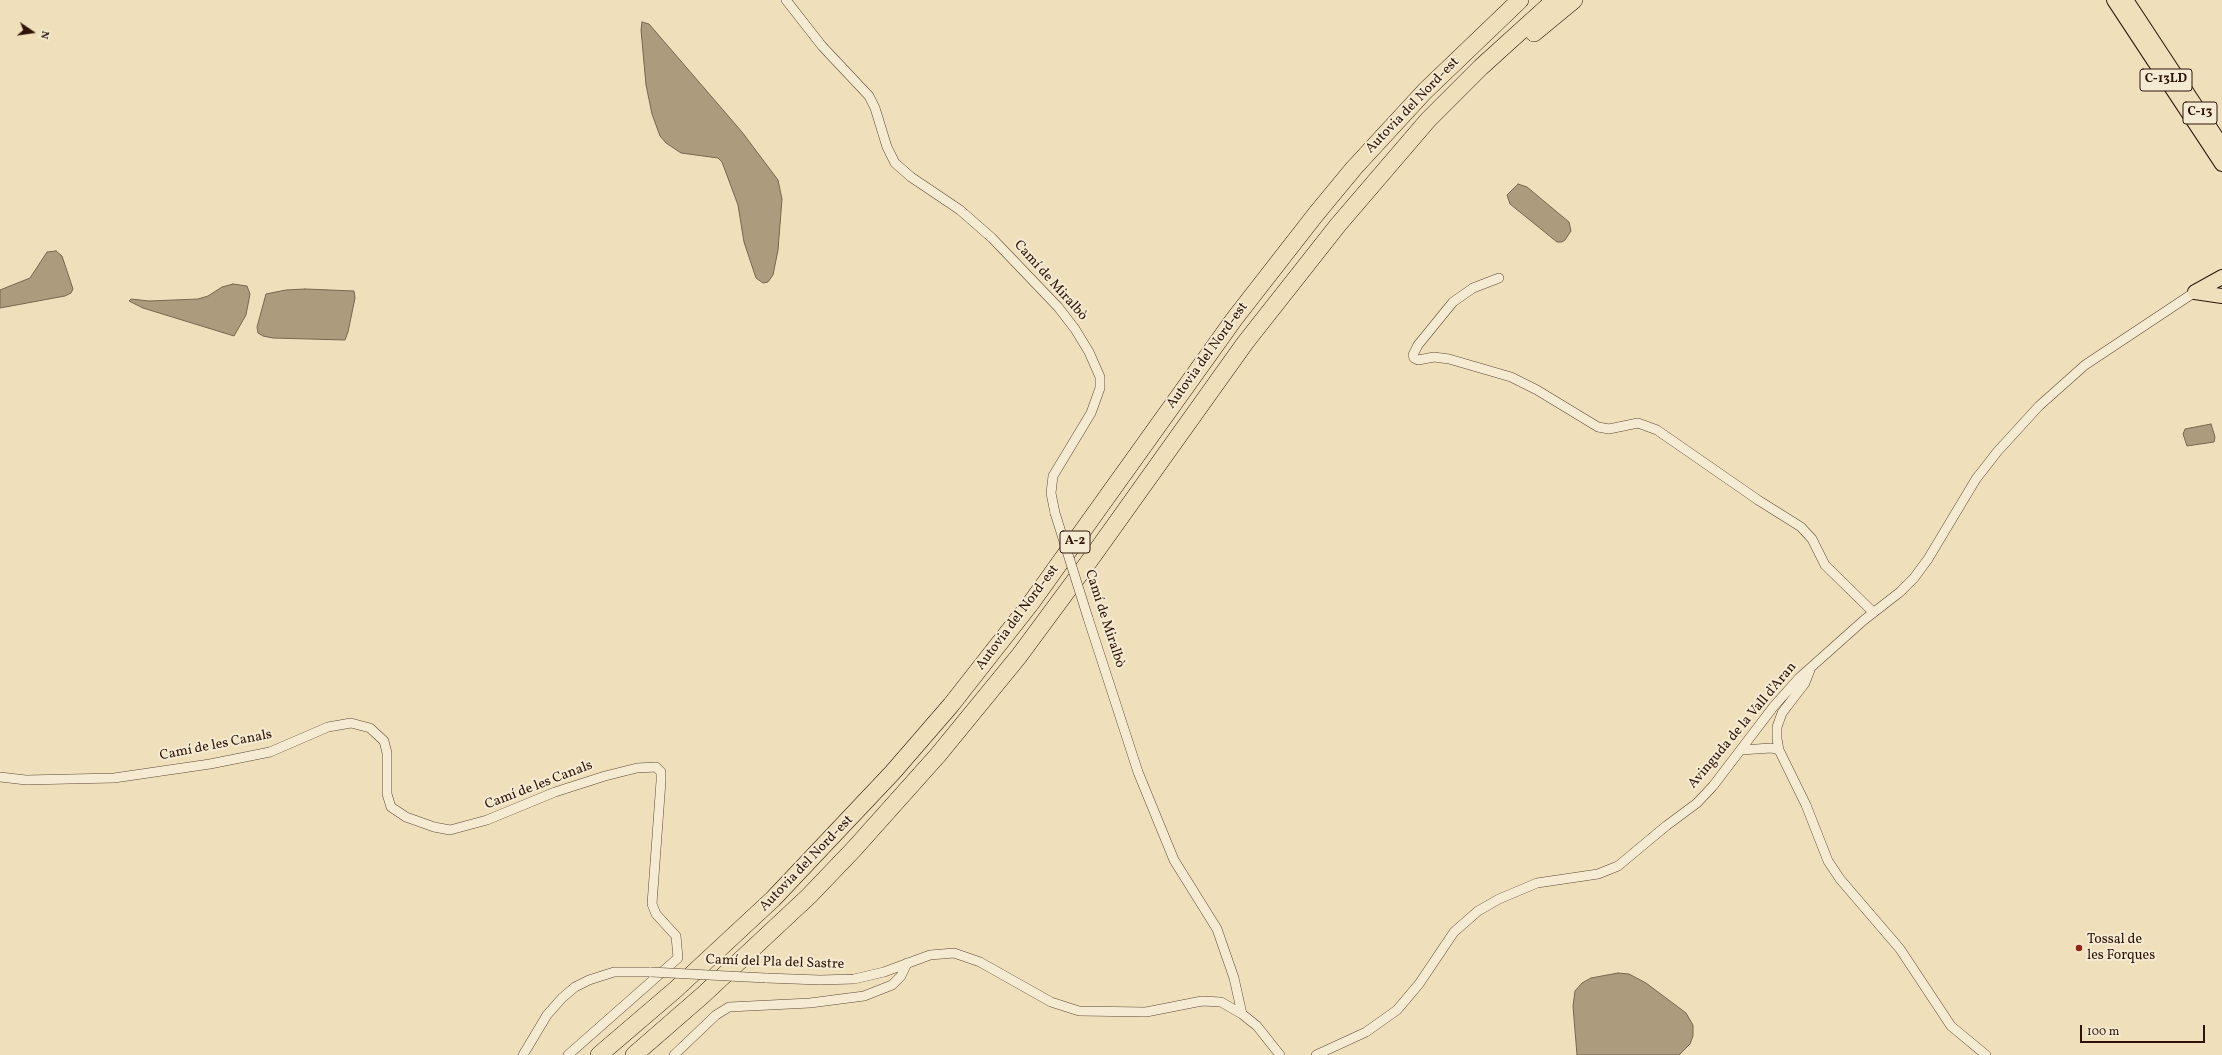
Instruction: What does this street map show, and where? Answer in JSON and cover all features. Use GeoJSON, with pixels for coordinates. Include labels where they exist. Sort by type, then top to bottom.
{"type":"FeatureCollection","features":[{"type":"Feature","properties":{"kind":"highway"},"geometry":{"type":"LineString","coordinates":[[1184,388],[1201,354],[1258,276],[1330,186],[1402,103],[1503,0]]}},
{"type":"Feature","properties":{"kind":"highway","name":"Autovia del Nord-est"},"geometry":{"type":"LineString","coordinates":[[599,1055],[676,990],[773,899],[893,772],[951,705],[1026,608],[1273,267],[1354,168],[1457,59],[1520,0]]}},
{"type":"Feature","properties":{"kind":"highway","name":"Autovia del Nord-est"},"geometry":{"type":"LineString","coordinates":[[634,1055],[703,995],[809,896],[896,803],[966,723],[1061,600],[1245,343],[1338,225],[1391,163],[1456,92],[1555,0]]}},
{"type":"Feature","properties":{"kind":"highway"},"geometry":{"type":"LineString","coordinates":[[1391,163],[1402,157],[1502,62],[1574,0]]}},
{"type":"Feature","properties":{"kind":"main road","name":"C-13LD"},"geometry":{"type":"LineString","coordinates":[[2114,0],[2222,164]]}},
{"type":"Feature","properties":{"kind":"main road","name":"C-13"},"geometry":{"type":"LineString","coordinates":[[2126,0],[2222,146]]}},
{"type":"Feature","properties":{"kind":"main road"},"geometry":{"type":"LineString","coordinates":[[2136,0],[2152,26],[2178,80]]}},
{"type":"Feature","properties":{"kind":"main road"},"geometry":{"type":"LineString","coordinates":[[2195,292],[2221,278]]}},
{"type":"Feature","properties":{"kind":"main road"},"geometry":{"type":"LineString","coordinates":[[2221,278],[2219,292],[2222,296]]}},
{"type":"Feature","properties":{"kind":"main road"},"geometry":{"type":"LineString","coordinates":[[2195,292],[2222,296]]}},
{"type":"Feature","properties":{"kind":"street","name":"Camí de Miralbò"},"geometry":{"type":"LineString","coordinates":[[786,0],[822,46],[869,96],[875,108],[886,147],[895,164],[911,177],[960,210],[987,233],[1058,307],[1075,328],[1089,352],[1100,376],[1100,388],[1093,408],[1053,476],[1051,493],[1055,513],[1138,772],[1174,860],[1217,929],[1234,978],[1242,1014]]}},
{"type":"Feature","properties":{"kind":"street"},"geometry":{"type":"LineString","coordinates":[[1499,278],[1473,288],[1453,302],[1418,345],[1413,355],[1414,358],[1418,360],[1434,357],[1450,359],[1511,378],[1537,390],[1602,428],[1638,423],[1651,427],[1801,527],[1812,539],[1822,561],[1874,612]]}},
{"type":"Feature","properties":{"kind":"street","name":"Avinguda de la Vall d'Aran"},"geometry":{"type":"LineString","coordinates":[[1316,1055],[1366,1032],[1397,1010],[1420,984],[1454,932],[1483,908],[1537,883],[1598,874],[1624,862],[1656,833],[1702,798],[1779,701],[1810,668],[1874,612],[1890,601],[1914,578],[1928,559],[1980,474],[2007,441],[2052,393],[2090,361],[2195,292]]}},
{"type":"Feature","properties":{"kind":"street"},"geometry":{"type":"LineString","coordinates":[[1810,668],[1805,683],[1790,700],[1779,721],[1777,739],[1779,750],[1836,874],[1900,948],[1951,1026],[1986,1055]]}},
{"type":"Feature","properties":{"kind":"street","name":"Camí de les Canals"},"geometry":{"type":"LineString","coordinates":[[0,776],[26,780],[114,778],[210,764],[270,752],[333,725],[357,724],[373,730],[385,744],[387,753],[387,794],[391,807],[406,816],[434,827],[450,830],[477,824],[563,789],[618,772],[652,766],[661,772],[652,904],[656,914],[676,936],[678,958],[568,1055]]}},
{"type":"Feature","properties":{"kind":"street"},"geometry":{"type":"LineString","coordinates":[[1741,750],[1771,748],[1779,750]]}},
{"type":"Feature","properties":{"kind":"street","name":"Camí del Pla del Sastre"},"geometry":{"type":"LineString","coordinates":[[523,1055],[552,1009],[575,987],[589,980],[614,972],[651,972],[820,980],[854,979],[879,974],[937,954],[960,954],[991,967],[1052,1002],[1067,1008],[1085,1012],[1146,1012],[1208,1001],[1227,1004],[1242,1014]]}},
{"type":"Feature","properties":{"kind":"street"},"geometry":{"type":"LineString","coordinates":[[674,1055],[716,1015],[729,1007],[810,1004],[864,996],[892,985],[901,976],[907,964]]}},
{"type":"Feature","properties":{"kind":"street"},"geometry":{"type":"LineString","coordinates":[[1242,1014],[1263,1031],[1280,1055]]}},
{"type":"Feature","properties":{"kind":"shaded area"},"geometry":{"type":"Polygon","coordinates":[[[642,22],[649,24],[742,132],[778,180],[782,199],[778,250],[773,275],[768,282],[763,283],[756,278],[744,242],[738,205],[722,162],[718,158],[681,153],[666,143],[660,136],[652,114],[646,85],[641,30],[642,22]]]}},
{"type":"Feature","properties":{"kind":"shaded area"},"geometry":{"type":"Polygon","coordinates":[[[1518,184],[1527,187],[1569,222],[1571,231],[1565,240],[1562,242],[1557,242],[1510,204],[1507,195],[1518,184]]]}},
{"type":"Feature","properties":{"kind":"shaded area"},"geometry":{"type":"Polygon","coordinates":[[[56,251],[62,256],[73,289],[71,293],[65,296],[0,308],[0,290],[30,278],[47,252],[56,251]]]}},
{"type":"Feature","properties":{"kind":"shaded area"},"geometry":{"type":"Polygon","coordinates":[[[233,284],[247,286],[250,294],[246,315],[234,336],[143,308],[129,301],[131,299],[149,301],[198,299],[208,296],[222,287],[233,284]]]}},
{"type":"Feature","properties":{"kind":"shaded area"},"geometry":{"type":"Polygon","coordinates":[[[305,289],[354,291],[355,298],[345,340],[273,338],[263,336],[258,333],[257,327],[266,294],[286,290],[305,289]]]}},
{"type":"Feature","properties":{"kind":"shaded area"},"geometry":{"type":"Polygon","coordinates":[[[2211,424],[2215,437],[2214,442],[2187,446],[2183,434],[2185,429],[2211,424]]]}},
{"type":"Feature","properties":{"kind":"shaded area"},"geometry":{"type":"Polygon","coordinates":[[[1618,973],[1629,974],[1646,983],[1686,1013],[1693,1025],[1693,1036],[1690,1044],[1679,1055],[1577,1055],[1573,1006],[1575,991],[1582,983],[1591,978],[1618,973]]]}},
{"type":"Feature","properties":{"kind":"place","name":"Tossal de les Forques"},"geometry":{"type":"Point","coordinates":[2079,948]}}]}
